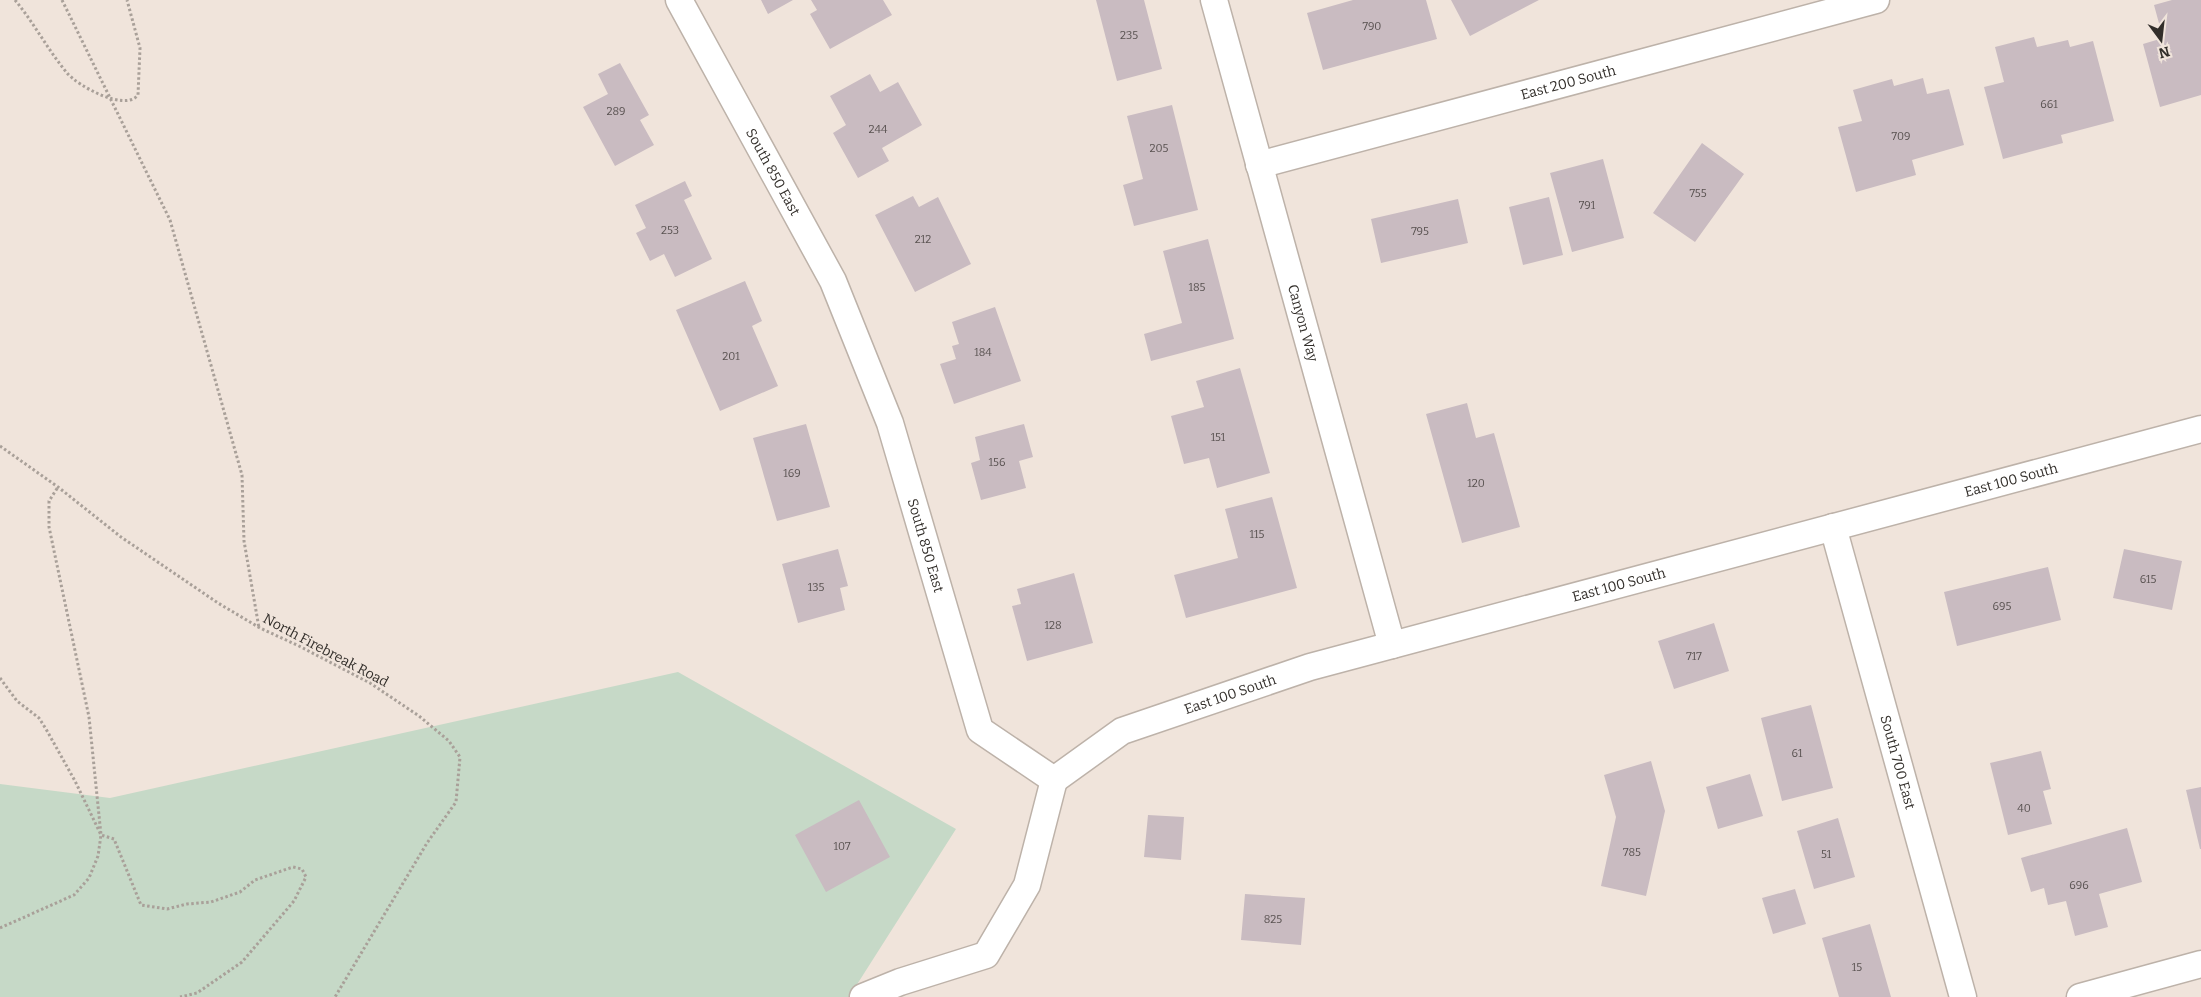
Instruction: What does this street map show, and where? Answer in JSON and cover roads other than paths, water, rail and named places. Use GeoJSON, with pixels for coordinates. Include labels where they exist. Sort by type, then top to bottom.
{"type":"FeatureCollection","features":[{"type":"Feature","properties":{"kind":"street","name":"South 850 East"},"geometry":{"type":"LineString","coordinates":[[679,0],[833,281],[890,423],[980,730],[1054,780]]}},
{"type":"Feature","properties":{"kind":"street","name":"Canyon Way"},"geometry":{"type":"LineString","coordinates":[[1214,0],[1392,645]]}},
{"type":"Feature","properties":{"kind":"street","name":"East 200 South"},"geometry":{"type":"LineString","coordinates":[[1259,165],[1876,0]]}},
{"type":"Feature","properties":{"kind":"street","name":"East 100 South"},"geometry":{"type":"LineString","coordinates":[[1054,780],[1122,731],[1310,667],[2201,429]]}},
{"type":"Feature","properties":{"kind":"street","name":"South 700 East"},"geometry":{"type":"LineString","coordinates":[[1833,527],[1963,997]]}},
{"type":"Feature","properties":{"kind":"street"},"geometry":{"type":"LineString","coordinates":[[863,997],[900,982],[986,955],[1027,885],[1054,780]]}},
{"type":"Feature","properties":{"kind":"street"},"geometry":{"type":"LineString","coordinates":[[2080,997],[2201,964]]}}]}
